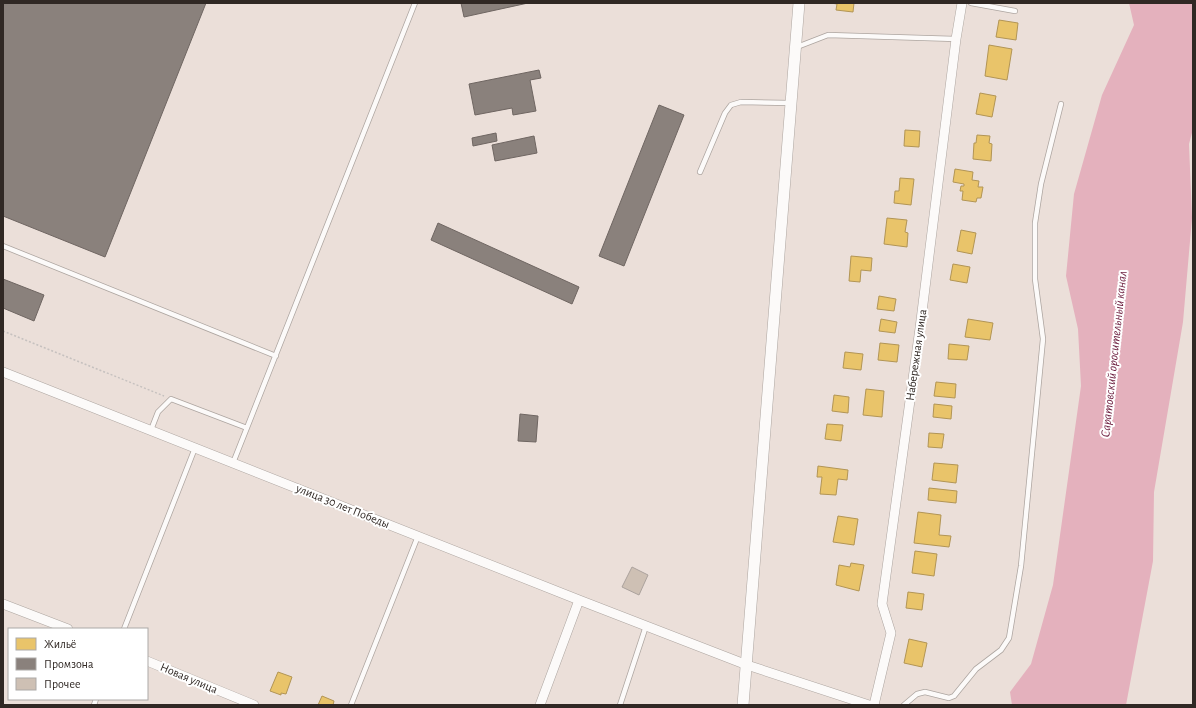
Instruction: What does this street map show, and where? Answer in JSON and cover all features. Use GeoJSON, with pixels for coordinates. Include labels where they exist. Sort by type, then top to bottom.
{"type":"FeatureCollection","features":[{"type":"Feature","properties":{"kind":"street"},"geometry":{"type":"LineString","coordinates":[[744,705],[799,3]]}},
{"type":"Feature","properties":{"kind":"street","name":"Набережная улица"},"geometry":{"type":"LineString","coordinates":[[874,705],[891,633],[882,604],[920,328],[956,39],[962,3]]}},
{"type":"Feature","properties":{"kind":"street","name":"улица 30 лет Победы"},"geometry":{"type":"LineString","coordinates":[[3,372],[747,665]]}},
{"type":"Feature","properties":{"kind":"street"},"geometry":{"type":"LineString","coordinates":[[540,705],[579,600]]}},
{"type":"Feature","properties":{"kind":"street"},"geometry":{"type":"LineString","coordinates":[[3,604],[65,628]]}},
{"type":"Feature","properties":{"kind":"street","name":"Новая улица"},"geometry":{"type":"LineString","coordinates":[[148,661],[254,705]]}},
{"type":"Feature","properties":{"kind":"street"},"geometry":{"type":"LineString","coordinates":[[747,665],[869,705]]}},
{"type":"Feature","properties":{"kind":"lane"},"geometry":{"type":"LineString","coordinates":[[233,463],[415,3]]}},
{"type":"Feature","properties":{"kind":"lane"},"geometry":{"type":"LineString","coordinates":[[971,3],[1015,11]]}},
{"type":"Feature","properties":{"kind":"lane"},"geometry":{"type":"LineString","coordinates":[[795,48],[828,35],[956,39]]}},
{"type":"Feature","properties":{"kind":"lane"},"geometry":{"type":"LineString","coordinates":[[700,172],[725,113],[731,105],[741,102],[791,103]]}},
{"type":"Feature","properties":{"kind":"lane"},"geometry":{"type":"LineString","coordinates":[[904,705],[918,694],[925,692],[949,698],[954,696],[976,669],[1001,650],[1008,638],[1021,566],[1043,339],[1035,279],[1035,223],[1041,184],[1061,104]]}},
{"type":"Feature","properties":{"kind":"lane"},"geometry":{"type":"LineString","coordinates":[[3,246],[276,356]]}},
{"type":"Feature","properties":{"kind":"lane"},"geometry":{"type":"LineString","coordinates":[[151,430],[158,412],[171,399],[247,428]]}},
{"type":"Feature","properties":{"kind":"lane"},"geometry":{"type":"LineString","coordinates":[[124,628],[195,448]]}},
{"type":"Feature","properties":{"kind":"lane"},"geometry":{"type":"LineString","coordinates":[[351,705],[418,536]]}},
{"type":"Feature","properties":{"kind":"lane"},"geometry":{"type":"LineString","coordinates":[[620,705],[646,626]]}},
{"type":"Feature","properties":{"kind":"path"},"geometry":{"type":"LineString","coordinates":[[3,331],[171,399]]}},
{"type":"Feature","properties":{"kind":"water","name":"Саратовский оросительный канал"},"geometry":{"type":"Polygon","coordinates":[[[1129,3],[1193,3],[1193,129],[1189,144],[1192,218],[1183,322],[1154,492],[1153,561],[1126,705],[1012,705],[1010,692],[1031,664],[1053,585],[1081,386],[1078,329],[1066,276],[1074,194],[1102,95],[1134,25],[1129,3]]]}},
{"type":"Feature","properties":{"kind":"building: Жильё"},"geometry":{"type":"Polygon","coordinates":[[[831,3],[854,3],[853,12],[836,10],[837,4],[831,3]]]}},
{"type":"Feature","properties":{"kind":"building: Жильё"},"geometry":{"type":"Polygon","coordinates":[[[999,20],[1018,23],[1016,40],[996,37],[999,20]]]}},
{"type":"Feature","properties":{"kind":"building: Жильё"},"geometry":{"type":"Polygon","coordinates":[[[989,45],[1012,49],[1007,80],[985,76],[989,45]]]}},
{"type":"Feature","properties":{"kind":"building: Жильё"},"geometry":{"type":"Polygon","coordinates":[[[980,93],[996,96],[992,117],[976,114],[980,93]]]}},
{"type":"Feature","properties":{"kind":"building: Жильё"},"geometry":{"type":"Polygon","coordinates":[[[905,130],[920,131],[919,147],[904,146],[905,130]]]}},
{"type":"Feature","properties":{"kind":"building: Жильё"},"geometry":{"type":"Polygon","coordinates":[[[977,135],[990,136],[989,143],[992,144],[991,161],[973,159],[974,143],[976,143],[977,135]]]}},
{"type":"Feature","properties":{"kind":"building: Жильё"},"geometry":{"type":"Polygon","coordinates":[[[955,169],[973,172],[972,180],[979,181],[978,187],[983,187],[981,198],[977,198],[976,202],[962,200],[963,191],[960,191],[961,186],[964,186],[964,184],[953,182],[955,169]]]}},
{"type":"Feature","properties":{"kind":"building: Жильё"},"geometry":{"type":"Polygon","coordinates":[[[900,178],[914,179],[911,205],[894,203],[895,191],[899,191],[900,178]]]}},
{"type":"Feature","properties":{"kind":"building: Жильё"},"geometry":{"type":"Polygon","coordinates":[[[887,218],[907,220],[905,232],[908,233],[907,247],[884,244],[887,218]]]}},
{"type":"Feature","properties":{"kind":"building: Жильё"},"geometry":{"type":"Polygon","coordinates":[[[961,230],[976,233],[972,254],[957,251],[961,230]]]}},
{"type":"Feature","properties":{"kind":"building: Жильё"},"geometry":{"type":"Polygon","coordinates":[[[851,256],[872,258],[871,271],[861,270],[860,282],[849,281],[851,256]]]}},
{"type":"Feature","properties":{"kind":"building: Жильё"},"geometry":{"type":"Polygon","coordinates":[[[953,264],[970,267],[967,283],[950,280],[953,264]]]}},
{"type":"Feature","properties":{"kind":"building: Жильё"},"geometry":{"type":"Polygon","coordinates":[[[879,296],[896,299],[894,311],[877,309],[879,296]]]}},
{"type":"Feature","properties":{"kind":"building: Жильё"},"geometry":{"type":"Polygon","coordinates":[[[881,319],[897,322],[895,333],[879,331],[881,319]]]}},
{"type":"Feature","properties":{"kind":"building: Жильё"},"geometry":{"type":"Polygon","coordinates":[[[968,319],[993,323],[990,340],[965,337],[968,319]]]}},
{"type":"Feature","properties":{"kind":"building: Жильё"},"geometry":{"type":"Polygon","coordinates":[[[880,343],[899,345],[897,362],[878,360],[880,343]]]}},
{"type":"Feature","properties":{"kind":"building: Жильё"},"geometry":{"type":"Polygon","coordinates":[[[949,344],[969,346],[967,360],[948,359],[949,344]]]}},
{"type":"Feature","properties":{"kind":"building: Жильё"},"geometry":{"type":"Polygon","coordinates":[[[845,352],[863,354],[861,370],[843,368],[845,352]]]}},
{"type":"Feature","properties":{"kind":"building: Жильё"},"geometry":{"type":"Polygon","coordinates":[[[936,382],[956,384],[955,398],[934,396],[936,382]]]}},
{"type":"Feature","properties":{"kind":"building: Жильё"},"geometry":{"type":"Polygon","coordinates":[[[866,389],[884,391],[882,417],[863,415],[866,389]]]}},
{"type":"Feature","properties":{"kind":"building: Жильё"},"geometry":{"type":"Polygon","coordinates":[[[834,395],[849,397],[848,413],[832,411],[834,395]]]}},
{"type":"Feature","properties":{"kind":"building: Жильё"},"geometry":{"type":"Polygon","coordinates":[[[934,404],[952,406],[951,419],[933,417],[934,404]]]}},
{"type":"Feature","properties":{"kind":"building: Жильё"},"geometry":{"type":"Polygon","coordinates":[[[827,424],[843,425],[841,441],[825,439],[827,424]]]}},
{"type":"Feature","properties":{"kind":"building: Жильё"},"geometry":{"type":"Polygon","coordinates":[[[929,433],[944,434],[942,448],[928,447],[929,433]]]}},
{"type":"Feature","properties":{"kind":"building: Жильё"},"geometry":{"type":"Polygon","coordinates":[[[934,463],[958,465],[956,483],[932,480],[934,463]]]}},
{"type":"Feature","properties":{"kind":"building: Жильё"},"geometry":{"type":"Polygon","coordinates":[[[818,466],[848,470],[847,480],[838,479],[836,495],[820,494],[822,477],[817,477],[818,466]]]}},
{"type":"Feature","properties":{"kind":"building: Жильё"},"geometry":{"type":"Polygon","coordinates":[[[929,488],[957,491],[956,503],[928,500],[929,488]]]}},
{"type":"Feature","properties":{"kind":"building: Жильё"},"geometry":{"type":"Polygon","coordinates":[[[918,512],[941,515],[939,535],[951,536],[949,547],[914,543],[918,512]]]}},
{"type":"Feature","properties":{"kind":"building: Жильё"},"geometry":{"type":"Polygon","coordinates":[[[838,516],[858,519],[854,545],[833,542],[838,516]]]}},
{"type":"Feature","properties":{"kind":"building: Жильё"},"geometry":{"type":"Polygon","coordinates":[[[915,551],[937,554],[934,576],[912,573],[915,551]]]}},
{"type":"Feature","properties":{"kind":"building: Жильё"},"geometry":{"type":"Polygon","coordinates":[[[851,563],[864,565],[859,591],[836,585],[839,565],[850,567],[851,563]]]}},
{"type":"Feature","properties":{"kind":"building: Жильё"},"geometry":{"type":"Polygon","coordinates":[[[908,592],[924,594],[922,610],[906,608],[908,592]]]}},
{"type":"Feature","properties":{"kind":"building: Жильё"},"geometry":{"type":"Polygon","coordinates":[[[909,639],[927,643],[922,667],[904,663],[909,639]]]}},
{"type":"Feature","properties":{"kind":"building: Жильё"},"geometry":{"type":"Polygon","coordinates":[[[278,672],[292,677],[286,694],[281,693],[281,695],[270,691],[278,672]]]}},
{"type":"Feature","properties":{"kind":"building: Жильё"},"geometry":{"type":"Polygon","coordinates":[[[322,696],[334,701],[333,705],[318,705],[322,696]]]}},
{"type":"Feature","properties":{"kind":"building: Промзона"},"geometry":{"type":"Polygon","coordinates":[[[3,3],[206,3],[105,257],[3,216],[3,3]]]}},
{"type":"Feature","properties":{"kind":"building: Промзона"},"geometry":{"type":"Polygon","coordinates":[[[461,3],[528,3],[464,17],[461,3]]]}},
{"type":"Feature","properties":{"kind":"building: Промзона"},"geometry":{"type":"Polygon","coordinates":[[[539,70],[541,78],[530,80],[536,111],[513,115],[512,108],[475,115],[469,84],[539,70]]]}},
{"type":"Feature","properties":{"kind":"building: Промзона"},"geometry":{"type":"Polygon","coordinates":[[[659,105],[684,115],[624,266],[599,256],[659,105]]]}},
{"type":"Feature","properties":{"kind":"building: Промзона"},"geometry":{"type":"Polygon","coordinates":[[[496,133],[497,141],[473,146],[472,138],[496,133]]]}},
{"type":"Feature","properties":{"kind":"building: Промзона"},"geometry":{"type":"Polygon","coordinates":[[[534,136],[537,153],[495,161],[492,145],[534,136]]]}},
{"type":"Feature","properties":{"kind":"building: Промзона"},"geometry":{"type":"Polygon","coordinates":[[[438,223],[579,287],[572,304],[431,240],[438,223]]]}},
{"type":"Feature","properties":{"kind":"building: Промзона"},"geometry":{"type":"Polygon","coordinates":[[[3,279],[44,295],[34,321],[3,308],[3,279]]]}},
{"type":"Feature","properties":{"kind":"building: Промзона"},"geometry":{"type":"Polygon","coordinates":[[[520,414],[538,416],[536,442],[518,441],[520,414]]]}},
{"type":"Feature","properties":{"kind":"building: Прочее"},"geometry":{"type":"Polygon","coordinates":[[[632,567],[648,575],[639,595],[622,587],[632,567]]]}}]}
